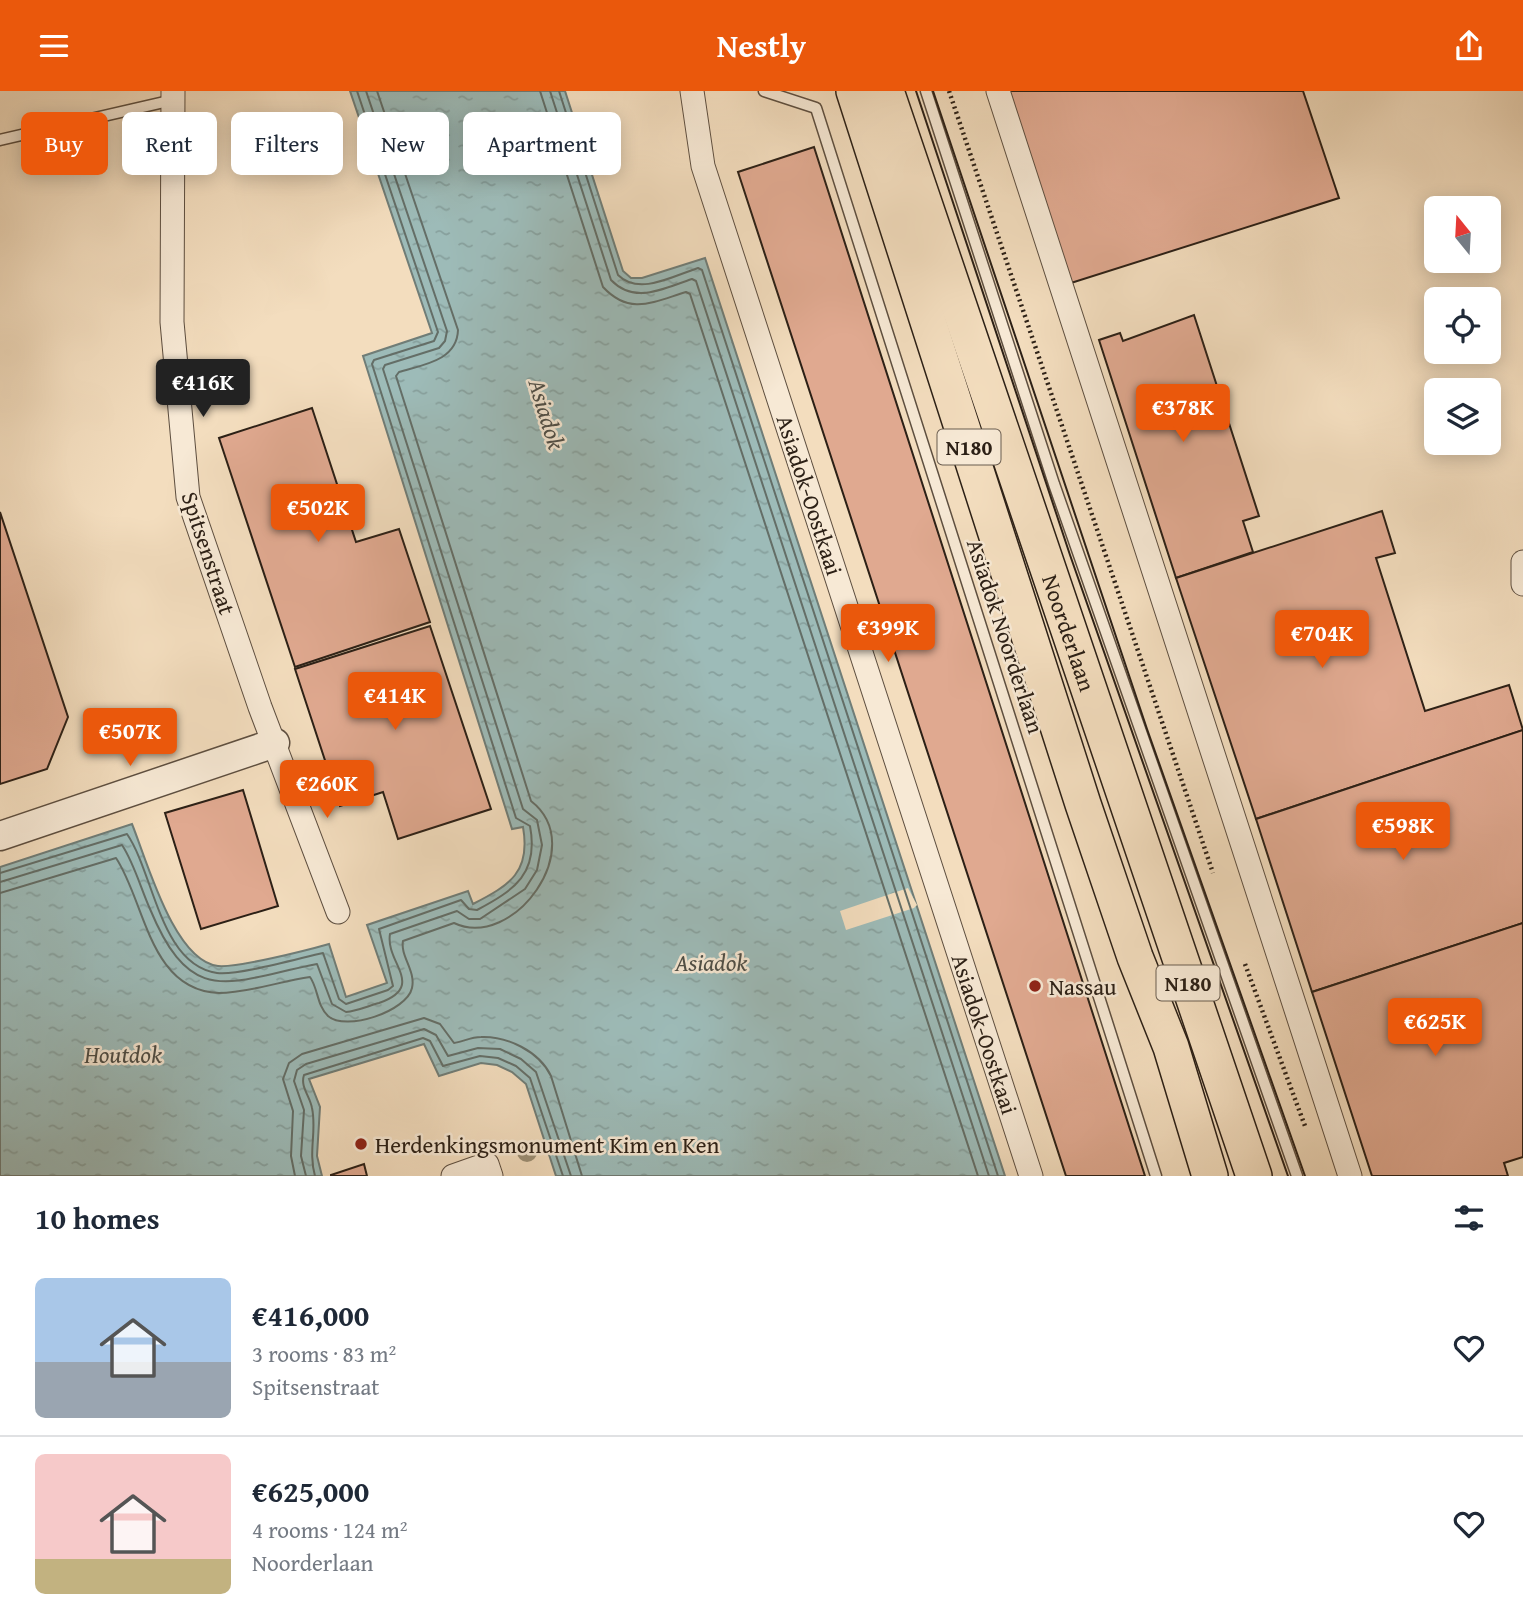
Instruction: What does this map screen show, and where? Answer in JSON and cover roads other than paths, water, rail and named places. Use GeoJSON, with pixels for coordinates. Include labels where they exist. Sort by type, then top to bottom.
{"type":"FeatureCollection","features":[{"type":"Feature","properties":{"kind":"main road","name":"Noorderlaan"},"geometry":{"type":"LineString","coordinates":[[854,91],[1083,804],[1135,957],[1171,1047],[1210,1176]]}},
{"type":"Feature","properties":{"kind":"main road","name":"Noorderlaan"},"geometry":{"type":"LineString","coordinates":[[886,91],[1254,1176]]}},
{"type":"Feature","properties":{"kind":"street","name":"Asiadok-Oostkaai"},"geometry":{"type":"LineString","coordinates":[[692,91],[703,166],[1031,1176]]}},
{"type":"Feature","properties":{"kind":"street"},"geometry":{"type":"LineString","coordinates":[[998,91],[1350,1176]]}},
{"type":"Feature","properties":{"kind":"street","name":"Spitsenstraat"},"geometry":{"type":"LineString","coordinates":[[173,96],[172,322],[188,497],[338,912]]}},
{"type":"Feature","properties":{"kind":"street"},"geometry":{"type":"LineString","coordinates":[[1523,562],[1523,584]]}},
{"type":"Feature","properties":{"kind":"street"},"geometry":{"type":"LineString","coordinates":[[0,837],[275,743]]}},
{"type":"Feature","properties":{"kind":"street"},"geometry":{"type":"LineString","coordinates":[[453,1176],[487,1164],[491,1176]]}},
{"type":"Feature","properties":{"kind":"lane","name":"Asiadok Noorderlaan"},"geometry":{"type":"LineString","coordinates":[[764,91],[816,108],[1156,1176]]}},
{"type":"Feature","properties":{"kind":"lane"},"geometry":{"type":"LineString","coordinates":[[926,91],[1059,497],[1297,1176]]}},
{"type":"Feature","properties":{"kind":"lane"},"geometry":{"type":"LineString","coordinates":[[0,140],[173,96]]}},
{"type":"Feature","properties":{"kind":"water","name":"Asiadok"},"geometry":{"type":"Polygon","coordinates":[[[350,91],[565,91],[572,112],[463,112],[463,175],[592,175],[623,271],[631,278],[642,278],[705,258],[1005,1176],[556,1176],[526,1084],[512,1072],[497,1065],[481,1063],[439,1076],[424,1044],[309,1079],[320,1107],[317,1156],[322,1176],[0,1176],[0,867],[132,824],[154,884],[175,929],[202,960],[218,966],[227,966],[329,944],[346,997],[387,983],[367,925],[468,891],[473,904],[507,883],[515,875],[524,855],[523,827],[512,829],[363,356],[432,333],[378,175],[449,175],[449,112],[357,112],[350,91]]]}},
{"type":"Feature","properties":{"kind":"tram line"},"geometry":{"type":"LineString","coordinates":[[916,91],[1070,555],[1288,1176]]}},
{"type":"Feature","properties":{"kind":"tram line"},"geometry":{"type":"LineString","coordinates":[[933,91],[1147,729],[1305,1176]]}},
{"type":"Feature","properties":{"kind":"place","name":"Nassau"},"geometry":{"type":"Point","coordinates":[1035,986]}},
{"type":"Feature","properties":{"kind":"place","name":"Herdenkingsmonument Kim en Ken"},"geometry":{"type":"Point","coordinates":[361,1144]}},
{"type":"Feature","properties":{"kind":"water label","name":"Houtdok"},"geometry":{"type":"Point","coordinates":[123,1054]}}]}
